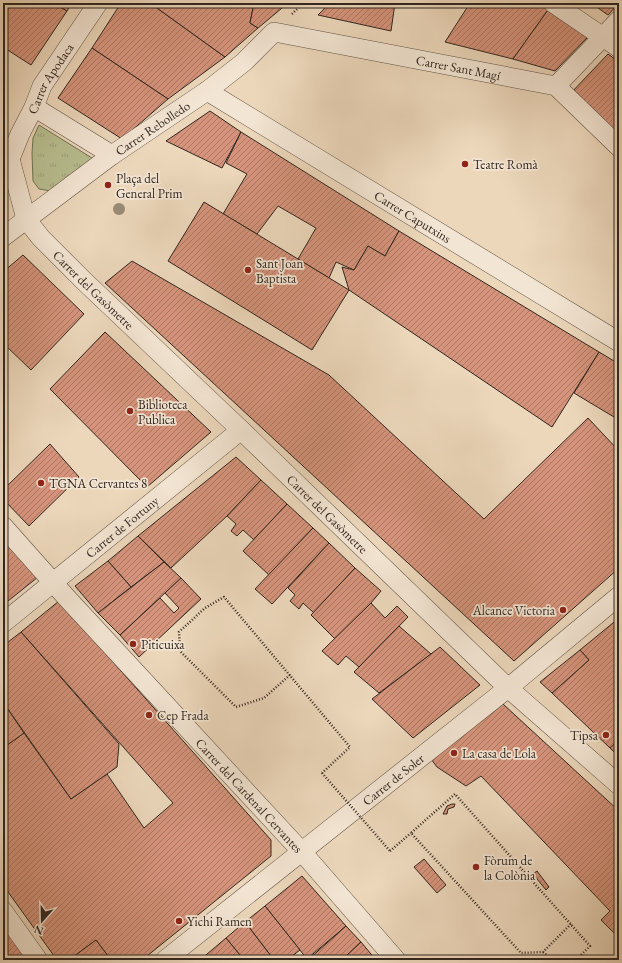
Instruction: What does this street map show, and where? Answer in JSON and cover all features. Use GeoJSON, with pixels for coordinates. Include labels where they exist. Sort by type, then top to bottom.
{"type":"FeatureCollection","features":[{"type":"Feature","properties":{"kind":"street","name":"Carrer Apodaca"},"geometry":{"type":"LineString","coordinates":[[6,163],[34,108],[42,86],[98,3]]}},
{"type":"Feature","properties":{"kind":"street"},"geometry":{"type":"LineString","coordinates":[[553,3],[602,38],[619,48]]}},
{"type":"Feature","properties":{"kind":"street"},"geometry":{"type":"LineString","coordinates":[[619,20],[556,86],[619,147]]}},
{"type":"Feature","properties":{"kind":"street","name":"Carrer Sant Magí"},"geometry":{"type":"LineString","coordinates":[[274,32],[556,86]]}},
{"type":"Feature","properties":{"kind":"street","name":"Carrer Rebolledo"},"geometry":{"type":"LineString","coordinates":[[3,237],[112,155],[207,91],[244,62],[274,32]]}},
{"type":"Feature","properties":{"kind":"street","name":"Carrer Caputxins"},"geometry":{"type":"LineString","coordinates":[[207,91],[619,342]]}},
{"type":"Feature","properties":{"kind":"street"},"geometry":{"type":"LineString","coordinates":[[34,108],[112,155]]}},
{"type":"Feature","properties":{"kind":"street"},"geometry":{"type":"LineString","coordinates":[[6,163],[26,219]]}},
{"type":"Feature","properties":{"kind":"street","name":"Carrer del Gasòmetre"},"geometry":{"type":"LineString","coordinates":[[26,219],[41,238],[84,281],[241,430],[508,688],[619,785]]}},
{"type":"Feature","properties":{"kind":"street","name":"Carrer de Fortuny"},"geometry":{"type":"LineString","coordinates":[[3,623],[241,430]]}},
{"type":"Feature","properties":{"kind":"street","name":"Carrer del Cardenal Cervantes"},"geometry":{"type":"LineString","coordinates":[[3,526],[53,583],[302,852],[396,960]]}},
{"type":"Feature","properties":{"kind":"street","name":"Carrer de Soler"},"geometry":{"type":"LineString","coordinates":[[165,960],[508,688],[619,596]]}},
{"type":"Feature","properties":{"kind":"street"},"geometry":{"type":"LineString","coordinates":[[3,911],[38,960]]}},
{"type":"Feature","properties":{"kind":"path"},"geometry":{"type":"LineString","coordinates":[[290,675],[264,698],[236,707],[180,650],[178,632],[205,608],[224,596],[290,675],[350,747],[322,773],[390,851],[455,794],[590,946],[576,960]]}},
{"type":"Feature","properties":{"kind":"path"},"geometry":{"type":"LineString","coordinates":[[411,833],[522,953],[543,952],[553,960]]}},
{"type":"Feature","properties":{"kind":"path"},"geometry":{"type":"LineString","coordinates":[[543,952],[571,924]]}},
{"type":"Feature","properties":{"kind":"green space"},"geometry":{"type":"Polygon","coordinates":[[[39,125],[92,158],[84,167],[51,191],[39,189],[33,181],[33,138],[39,125]]]}},
{"type":"Feature","properties":{"kind":"building"},"geometry":{"type":"Polygon","coordinates":[[[3,3],[54,3],[67,11],[31,65],[3,47],[3,3]]]}},
{"type":"Feature","properties":{"kind":"building"},"geometry":{"type":"Polygon","coordinates":[[[54,3],[72,3],[67,11],[54,3]]]}},
{"type":"Feature","properties":{"kind":"building"},"geometry":{"type":"Polygon","coordinates":[[[121,3],[150,3],[225,57],[168,99],[92,48],[121,3]]]}},
{"type":"Feature","properties":{"kind":"building"},"geometry":{"type":"Polygon","coordinates":[[[150,3],[254,3],[250,23],[258,28],[225,57],[150,3]]]}},
{"type":"Feature","properties":{"kind":"building"},"geometry":{"type":"Polygon","coordinates":[[[254,3],[288,3],[258,28],[250,23],[254,3]]]}},
{"type":"Feature","properties":{"kind":"building"},"geometry":{"type":"Polygon","coordinates":[[[330,3],[395,3],[391,31],[318,15],[330,3]]]}},
{"type":"Feature","properties":{"kind":"building"},"geometry":{"type":"Polygon","coordinates":[[[470,3],[537,3],[548,10],[513,59],[445,42],[470,3]]]}},
{"type":"Feature","properties":{"kind":"building"},"geometry":{"type":"Polygon","coordinates":[[[591,3],[619,3],[608,15],[591,3]]]}},
{"type":"Feature","properties":{"kind":"building"},"geometry":{"type":"Polygon","coordinates":[[[548,10],[588,37],[555,71],[513,59],[548,10]]]}},
{"type":"Feature","properties":{"kind":"building"},"geometry":{"type":"Polygon","coordinates":[[[92,48],[168,99],[122,139],[58,98],[92,48]]]}},
{"type":"Feature","properties":{"kind":"building"},"geometry":{"type":"Polygon","coordinates":[[[608,54],[619,62],[619,139],[570,94],[608,54]]]}},
{"type":"Feature","properties":{"kind":"building"},"geometry":{"type":"Polygon","coordinates":[[[210,111],[241,132],[222,168],[166,141],[210,111]]]}},
{"type":"Feature","properties":{"kind":"building"},"geometry":{"type":"Polygon","coordinates":[[[241,132],[399,231],[385,256],[368,246],[354,270],[336,262],[329,278],[298,259],[316,228],[278,206],[257,234],[223,214],[247,174],[226,163],[241,132]]]}},
{"type":"Feature","properties":{"kind":"building","name":"Sant Joan Baptista"},"geometry":{"type":"Polygon","coordinates":[[[204,202],[349,290],[312,350],[168,261],[204,202]]]}},
{"type":"Feature","properties":{"kind":"building"},"geometry":{"type":"Polygon","coordinates":[[[399,231],[599,352],[552,427],[349,290],[342,267],[354,270],[368,246],[385,256],[399,231]]]}},
{"type":"Feature","properties":{"kind":"building"},"geometry":{"type":"Polygon","coordinates":[[[23,255],[84,314],[31,370],[3,343],[3,272],[23,255]]]}},
{"type":"Feature","properties":{"kind":"building"},"geometry":{"type":"Polygon","coordinates":[[[132,261],[329,375],[484,519],[588,418],[619,451],[619,568],[514,661],[105,283],[132,261]]]}},
{"type":"Feature","properties":{"kind":"building","name":"Biblioteca Publica"},"geometry":{"type":"Polygon","coordinates":[[[105,332],[211,432],[147,487],[50,389],[105,332]]]}},
{"type":"Feature","properties":{"kind":"building"},"geometry":{"type":"Polygon","coordinates":[[[599,352],[619,364],[619,420],[574,393],[599,352]]]}},
{"type":"Feature","properties":{"kind":"building","name":"TGNA Cervantes 8"},"geometry":{"type":"Polygon","coordinates":[[[50,444],[79,477],[29,526],[3,499],[3,490],[50,444]]]}},
{"type":"Feature","properties":{"kind":"building"},"geometry":{"type":"Polygon","coordinates":[[[236,457],[261,480],[227,516],[171,568],[138,536],[236,457]]]}},
{"type":"Feature","properties":{"kind":"building"},"geometry":{"type":"Polygon","coordinates":[[[261,480],[287,504],[254,540],[243,530],[237,536],[231,531],[236,524],[227,516],[261,480]]]}},
{"type":"Feature","properties":{"kind":"building"},"geometry":{"type":"Polygon","coordinates":[[[287,504],[313,528],[269,575],[243,551],[287,504]]]}},
{"type":"Feature","properties":{"kind":"building"},"geometry":{"type":"Polygon","coordinates":[[[313,528],[329,543],[272,604],[255,589],[313,528]]]}},
{"type":"Feature","properties":{"kind":"building"},"geometry":{"type":"Polygon","coordinates":[[[138,536],[164,562],[131,587],[108,561],[138,536]]]}},
{"type":"Feature","properties":{"kind":"building"},"geometry":{"type":"Polygon","coordinates":[[[3,538],[38,577],[3,605],[3,538]]]}},
{"type":"Feature","properties":{"kind":"building"},"geometry":{"type":"Polygon","coordinates":[[[329,543],[355,568],[314,613],[303,603],[299,609],[290,601],[295,595],[288,588],[329,543]]]}},
{"type":"Feature","properties":{"kind":"building"},"geometry":{"type":"Polygon","coordinates":[[[108,561],[131,587],[98,613],[75,586],[108,561]]]}},
{"type":"Feature","properties":{"kind":"building"},"geometry":{"type":"Polygon","coordinates":[[[164,562],[181,578],[120,635],[98,613],[164,562]]]}},
{"type":"Feature","properties":{"kind":"building"},"geometry":{"type":"Polygon","coordinates":[[[355,568],[381,591],[335,639],[311,615],[355,568]]]}},
{"type":"Feature","properties":{"kind":"building"},"geometry":{"type":"Polygon","coordinates":[[[181,578],[201,599],[139,657],[120,635],[160,598],[174,613],[179,608],[165,593],[181,578]]]}},
{"type":"Feature","properties":{"kind":"building"},"geometry":{"type":"Polygon","coordinates":[[[59,601],[271,840],[271,856],[142,960],[111,960],[96,940],[69,960],[57,960],[3,885],[3,748],[24,733],[71,799],[107,774],[144,828],[173,803],[21,632],[59,601]]]}},
{"type":"Feature","properties":{"kind":"building"},"geometry":{"type":"Polygon","coordinates":[[[371,603],[385,618],[397,606],[408,617],[359,667],[346,656],[338,665],[322,651],[371,603]]]}},
{"type":"Feature","properties":{"kind":"building"},"geometry":{"type":"Polygon","coordinates":[[[619,618],[619,740],[610,748],[552,693],[589,660],[580,650],[619,618]]]}},
{"type":"Feature","properties":{"kind":"building"},"geometry":{"type":"Polygon","coordinates":[[[399,626],[431,654],[379,693],[354,672],[399,626]]]}},
{"type":"Feature","properties":{"kind":"building"},"geometry":{"type":"Polygon","coordinates":[[[21,632],[119,744],[117,767],[71,799],[3,702],[3,646],[21,632]]]}},
{"type":"Feature","properties":{"kind":"building"},"geometry":{"type":"Polygon","coordinates":[[[440,647],[480,685],[413,738],[372,699],[440,647]]]}},
{"type":"Feature","properties":{"kind":"building"},"geometry":{"type":"Polygon","coordinates":[[[580,650],[589,660],[552,693],[540,682],[580,650]]]}},
{"type":"Feature","properties":{"kind":"building"},"geometry":{"type":"Polygon","coordinates":[[[3,702],[24,733],[3,748],[3,702]]]}},
{"type":"Feature","properties":{"kind":"building"},"geometry":{"type":"Polygon","coordinates":[[[503,704],[619,811],[619,938],[601,920],[610,911],[481,776],[466,786],[437,767],[431,759],[503,704]]]}},
{"type":"Feature","properties":{"kind":"building"},"geometry":{"type":"Polygon","coordinates":[[[619,740],[619,757],[610,748],[619,740]]]}},
{"type":"Feature","properties":{"kind":"building"},"geometry":{"type":"Polygon","coordinates":[[[455,804],[454,807],[448,809],[447,814],[443,814],[447,806],[455,804]]]}},
{"type":"Feature","properties":{"kind":"building"},"geometry":{"type":"Polygon","coordinates":[[[424,859],[446,885],[437,893],[414,867],[424,859]]]}},
{"type":"Feature","properties":{"kind":"building"},"geometry":{"type":"Polygon","coordinates":[[[537,871],[549,887],[546,890],[533,874],[537,871]]]}},
{"type":"Feature","properties":{"kind":"building"},"geometry":{"type":"Polygon","coordinates":[[[302,876],[346,926],[307,959],[265,906],[302,876]]]}},
{"type":"Feature","properties":{"kind":"building"},"geometry":{"type":"Polygon","coordinates":[[[265,906],[300,950],[287,960],[274,960],[245,922],[265,906]]]}},
{"type":"Feature","properties":{"kind":"building"},"geometry":{"type":"Polygon","coordinates":[[[3,922],[30,960],[3,960],[3,922]]]}},
{"type":"Feature","properties":{"kind":"building"},"geometry":{"type":"Polygon","coordinates":[[[245,922],[274,960],[244,960],[226,938],[245,922]]]}},
{"type":"Feature","properties":{"kind":"building"},"geometry":{"type":"Polygon","coordinates":[[[346,926],[361,942],[342,960],[308,960],[346,926]]]}},
{"type":"Feature","properties":{"kind":"building"},"geometry":{"type":"Polygon","coordinates":[[[226,938],[244,960],[200,960],[226,938]]]}},
{"type":"Feature","properties":{"kind":"building"},"geometry":{"type":"Polygon","coordinates":[[[96,940],[111,960],[69,960],[96,940]]]}},
{"type":"Feature","properties":{"kind":"building"},"geometry":{"type":"Polygon","coordinates":[[[361,942],[376,960],[342,960],[361,942]]]}},
{"type":"Feature","properties":{"kind":"place","name":"Teatre Romà"},"geometry":{"type":"Point","coordinates":[465,164]}},
{"type":"Feature","properties":{"kind":"place","name":"Plaça del General Prim"},"geometry":{"type":"Point","coordinates":[108,185]}},
{"type":"Feature","properties":{"kind":"place","name":"Sant Joan Baptista"},"geometry":{"type":"Point","coordinates":[248,270]}},
{"type":"Feature","properties":{"kind":"place","name":"Biblioteca Publica"},"geometry":{"type":"Point","coordinates":[130,411]}},
{"type":"Feature","properties":{"kind":"place","name":"TGNA Cervantes 8"},"geometry":{"type":"Point","coordinates":[41,483]}},
{"type":"Feature","properties":{"kind":"place","name":"Alcance Victoria"},"geometry":{"type":"Point","coordinates":[563,610]}},
{"type":"Feature","properties":{"kind":"place","name":"Piticuixa"},"geometry":{"type":"Point","coordinates":[133,644]}},
{"type":"Feature","properties":{"kind":"place","name":"Cep Frada"},"geometry":{"type":"Point","coordinates":[149,715]}},
{"type":"Feature","properties":{"kind":"place","name":"Tipsa"},"geometry":{"type":"Point","coordinates":[606,735]}},
{"type":"Feature","properties":{"kind":"place","name":"La casa de Lola"},"geometry":{"type":"Point","coordinates":[454,753]}},
{"type":"Feature","properties":{"kind":"place","name":"Fòrum de la Colònia"},"geometry":{"type":"Point","coordinates":[476,867]}},
{"type":"Feature","properties":{"kind":"place","name":"Yichi Ramen"},"geometry":{"type":"Point","coordinates":[179,921]}}]}
